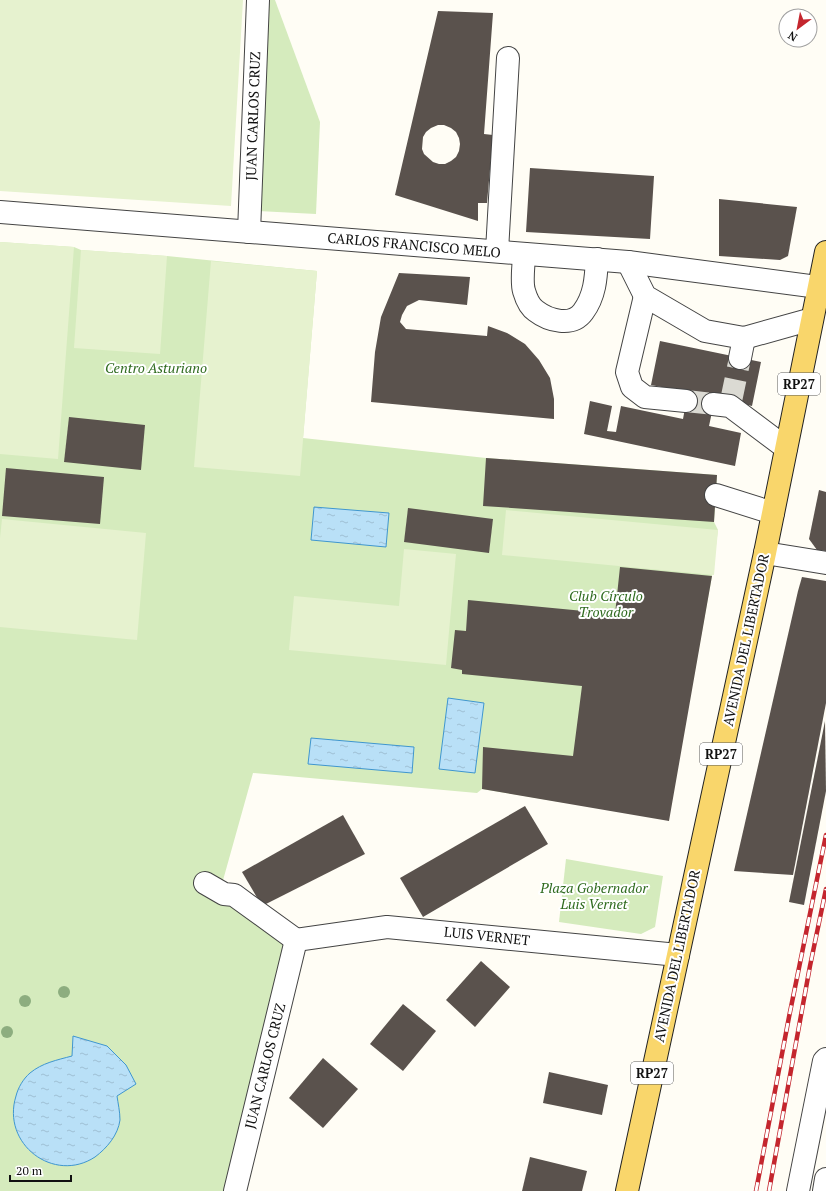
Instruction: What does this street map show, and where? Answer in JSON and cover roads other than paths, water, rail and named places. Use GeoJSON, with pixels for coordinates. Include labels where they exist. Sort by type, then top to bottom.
{"type":"FeatureCollection","features":[{"type":"Feature","properties":{"kind":"main road","name":"AVENIDA DEL LIBERTADOR"},"geometry":{"type":"LineString","coordinates":[[627,1191],[765,553],[812,319],[822,288],[826,252]]}},
{"type":"Feature","properties":{"kind":"street","name":"JUAN CARLOS CRUZ"},"geometry":{"type":"LineString","coordinates":[[249,232],[258,0]]}},
{"type":"Feature","properties":{"kind":"street"},"geometry":{"type":"LineString","coordinates":[[497,251],[508,58]]}},
{"type":"Feature","properties":{"kind":"street","name":"CARLOS FRANCISCO MELO"},"geometry":{"type":"LineString","coordinates":[[0,212],[597,259],[822,288]]}},
{"type":"Feature","properties":{"kind":"street"},"geometry":{"type":"LineString","coordinates":[[524,254],[523,289],[528,300],[535,311],[547,318],[560,322],[572,320],[582,313],[592,298],[596,281],[597,259]]}},
{"type":"Feature","properties":{"kind":"street"},"geometry":{"type":"LineString","coordinates":[[628,262],[645,296],[705,331],[742,348],[812,319]]}},
{"type":"Feature","properties":{"kind":"street"},"geometry":{"type":"LineString","coordinates":[[645,296],[627,372],[632,387],[645,397],[686,401]]}},
{"type":"Feature","properties":{"kind":"street"},"geometry":{"type":"LineString","coordinates":[[725,404],[786,448]]}},
{"type":"Feature","properties":{"kind":"street"},"geometry":{"type":"LineString","coordinates":[[716,495],[773,513]]}},
{"type":"Feature","properties":{"kind":"street"},"geometry":{"type":"LineString","coordinates":[[765,553],[826,563]]}},
{"type":"Feature","properties":{"kind":"street"},"geometry":{"type":"LineString","coordinates":[[205,883],[224,894],[234,895],[296,940]]}},
{"type":"Feature","properties":{"kind":"street","name":"LUIS VERNET"},"geometry":{"type":"LineString","coordinates":[[296,940],[387,926],[678,955]]}},
{"type":"Feature","properties":{"kind":"street","name":"JUAN CARLOS CRUZ"},"geometry":{"type":"LineString","coordinates":[[235,1191],[296,940]]}},
{"type":"Feature","properties":{"kind":"street"},"geometry":{"type":"LineString","coordinates":[[798,1191],[824,1060],[826,1059]]}},
{"type":"Feature","properties":{"kind":"street"},"geometry":{"type":"LineString","coordinates":[[824,1191],[826,1179]]}},
{"type":"Feature","properties":{"kind":"water"},"geometry":{"type":"Polygon","coordinates":[[[314,507],[389,513],[386,547],[311,540],[314,507]]]}},
{"type":"Feature","properties":{"kind":"water"},"geometry":{"type":"Polygon","coordinates":[[[448,698],[484,703],[475,773],[439,769],[448,698]]]}},
{"type":"Feature","properties":{"kind":"water"},"geometry":{"type":"Polygon","coordinates":[[[311,738],[414,747],[412,773],[308,764],[311,738]]]}},
{"type":"Feature","properties":{"kind":"water"},"geometry":{"type":"Polygon","coordinates":[[[73,1036],[107,1046],[126,1065],[136,1084],[117,1096],[120,1120],[119,1126],[104,1150],[95,1157],[79,1164],[63,1166],[48,1162],[34,1155],[24,1144],[16,1130],[13,1114],[17,1093],[25,1078],[30,1073],[45,1064],[72,1056],[73,1036]]]}},
{"type":"Feature","properties":{"kind":"tunnel"},"geometry":{"type":"LineString","coordinates":[[731,401],[740,358]]}},
{"type":"Feature","properties":{"kind":"tunnel"},"geometry":{"type":"LineString","coordinates":[[686,401],[713,404]]}},
{"type":"Feature","properties":{"kind":"railway"},"geometry":{"type":"LineString","coordinates":[[756,1191],[826,835]]}},
{"type":"Feature","properties":{"kind":"railway"},"geometry":{"type":"LineString","coordinates":[[769,1191],[810,966],[826,889]]}},
{"type":"Feature","properties":{"kind":"park label","name":"Centro Asturiano"},"geometry":{"type":"Point","coordinates":[156,368]}},
{"type":"Feature","properties":{"kind":"park label","name":"Club Círculo Trovador"},"geometry":{"type":"Point","coordinates":[606,604]}},
{"type":"Feature","properties":{"kind":"park label","name":"Plaza Gobernador Luis Vernet"},"geometry":{"type":"Point","coordinates":[594,896]}}]}
